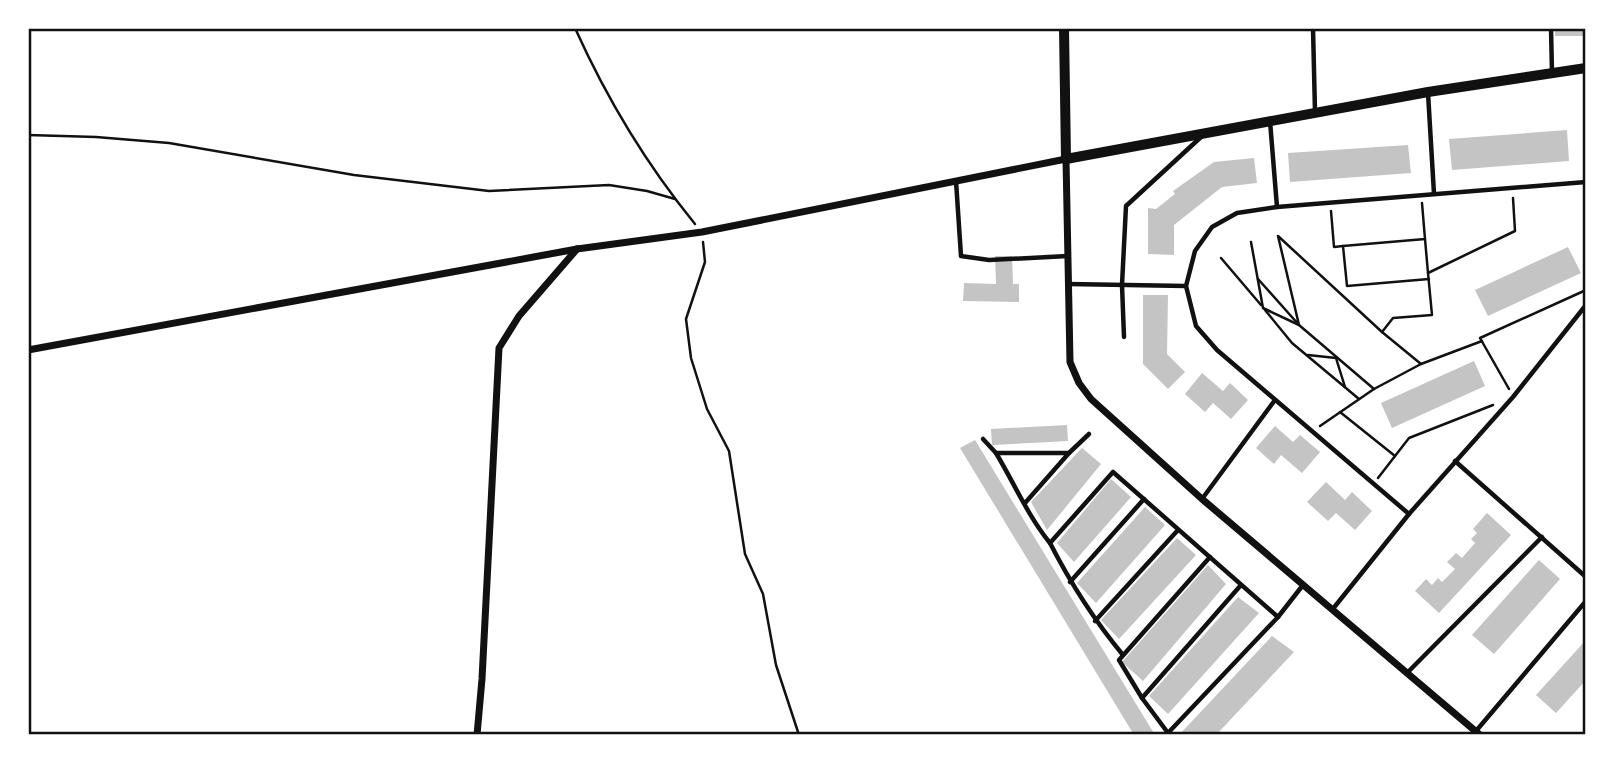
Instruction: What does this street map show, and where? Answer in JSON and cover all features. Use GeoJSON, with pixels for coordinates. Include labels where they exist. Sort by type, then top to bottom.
{"type":"FeatureCollection","features":[{"type":"Feature","properties":{"kind":"street"},"geometry":{"type":"LineString","coordinates":[[1063,28],[1070,362],[1079,383],[1101,408],[1202,499],[1477,733]]}},
{"type":"Feature","properties":{"kind":"street"},"geometry":{"type":"LineString","coordinates":[[28,350],[577,249],[702,232],[956,180],[1428,92],[1586,68]]}},
{"type":"Feature","properties":{"kind":"street"},"geometry":{"type":"LineString","coordinates":[[477,735],[499,348],[519,316],[577,249]]}},
{"type":"Feature","properties":{"kind":"lane"},"geometry":{"type":"LineString","coordinates":[[1313,28],[1315,113]]}},
{"type":"Feature","properties":{"kind":"lane"},"geometry":{"type":"LineString","coordinates":[[1551,28],[1552,73]]}},
{"type":"Feature","properties":{"kind":"lane"},"geometry":{"type":"LineString","coordinates":[[1428,92],[1434,194]]}},
{"type":"Feature","properties":{"kind":"lane"},"geometry":{"type":"LineString","coordinates":[[1270,121],[1277,207]]}},
{"type":"Feature","properties":{"kind":"lane"},"geometry":{"type":"LineString","coordinates":[[1124,337],[1122,285],[1126,206],[1205,133]]}},
{"type":"Feature","properties":{"kind":"lane"},"geometry":{"type":"LineString","coordinates":[[956,180],[961,256],[989,260],[1068,256]]}},
{"type":"Feature","properties":{"kind":"lane"},"geometry":{"type":"LineString","coordinates":[[1409,514],[1217,350],[1196,326],[1186,286],[1195,251],[1212,227],[1237,213],[1331,202],[1586,182]]}},
{"type":"Feature","properties":{"kind":"lane"},"geometry":{"type":"LineString","coordinates":[[1068,284],[1186,286]]}},
{"type":"Feature","properties":{"kind":"lane"},"geometry":{"type":"LineString","coordinates":[[1332,610],[1409,514],[1513,397],[1586,305]]}},
{"type":"Feature","properties":{"kind":"lane"},"geometry":{"type":"LineString","coordinates":[[1202,499],[1275,400]]}},
{"type":"Feature","properties":{"kind":"lane"},"geometry":{"type":"LineString","coordinates":[[1025,503],[1089,434]]}},
{"type":"Feature","properties":{"kind":"lane"},"geometry":{"type":"LineString","coordinates":[[984,439],[996,453],[1034,524],[1050,543],[1070,582],[1095,621],[1123,655]]}},
{"type":"Feature","properties":{"kind":"lane"},"geometry":{"type":"LineString","coordinates":[[996,453],[1069,453]]}},
{"type":"Feature","properties":{"kind":"lane"},"geometry":{"type":"LineString","coordinates":[[1455,461],[1586,577]]}},
{"type":"Feature","properties":{"kind":"lane"},"geometry":{"type":"LineString","coordinates":[[1050,543],[1112,472],[1278,617]]}},
{"type":"Feature","properties":{"kind":"lane"},"geometry":{"type":"LineString","coordinates":[[1070,582],[1144,499]]}},
{"type":"Feature","properties":{"kind":"lane"},"geometry":{"type":"LineString","coordinates":[[1095,621],[1178,530]]}},
{"type":"Feature","properties":{"kind":"lane"},"geometry":{"type":"LineString","coordinates":[[1407,674],[1542,537]]}},
{"type":"Feature","properties":{"kind":"lane"},"geometry":{"type":"LineString","coordinates":[[1210,557],[1119,660],[1142,698],[1169,734],[1278,617],[1304,585]]}},
{"type":"Feature","properties":{"kind":"lane"},"geometry":{"type":"LineString","coordinates":[[1142,698],[1241,585]]}},
{"type":"Feature","properties":{"kind":"lane"},"geometry":{"type":"LineString","coordinates":[[1477,733],[1586,601]]}},
{"type":"Feature","properties":{"kind":"path"},"geometry":{"type":"LineString","coordinates":[[575,28],[629,131],[676,200],[702,232],[705,262],[685,319],[691,358],[707,409],[729,451],[745,554],[763,594],[776,665],[799,735]]}},
{"type":"Feature","properties":{"kind":"path"},"geometry":{"type":"LineString","coordinates":[[28,135],[169,143],[354,175],[489,191],[609,185],[647,191],[676,200]]}},
{"type":"Feature","properties":{"kind":"path"},"geometry":{"type":"LineString","coordinates":[[1428,273],[1514,231],[1512,188]]}},
{"type":"Feature","properties":{"kind":"path"},"geometry":{"type":"LineString","coordinates":[[1382,332],[1393,318],[1432,315],[1422,195]]}},
{"type":"Feature","properties":{"kind":"path"},"geometry":{"type":"LineString","coordinates":[[1331,202],[1334,247],[1425,239]]}},
{"type":"Feature","properties":{"kind":"path"},"geometry":{"type":"LineString","coordinates":[[1298,326],[1278,236],[1382,332],[1421,364]]}},
{"type":"Feature","properties":{"kind":"path"},"geometry":{"type":"LineString","coordinates":[[1251,242],[1263,308]]}},
{"type":"Feature","properties":{"kind":"path"},"geometry":{"type":"LineString","coordinates":[[1343,246],[1346,286],[1429,279]]}},
{"type":"Feature","properties":{"kind":"path"},"geometry":{"type":"LineString","coordinates":[[1221,258],[1292,343],[1359,399]]}},
{"type":"Feature","properties":{"kind":"path"},"geometry":{"type":"LineString","coordinates":[[1258,279],[1298,326],[1374,389]]}},
{"type":"Feature","properties":{"kind":"path"},"geometry":{"type":"LineString","coordinates":[[1374,483],[1409,438],[1513,397],[1480,338],[1586,290]]}},
{"type":"Feature","properties":{"kind":"path"},"geometry":{"type":"LineString","coordinates":[[1263,308],[1298,326]]}},
{"type":"Feature","properties":{"kind":"path"},"geometry":{"type":"LineString","coordinates":[[1312,431],[1374,389],[1421,364],[1482,341]]}},
{"type":"Feature","properties":{"kind":"path"},"geometry":{"type":"LineString","coordinates":[[1306,355],[1336,358]]}},
{"type":"Feature","properties":{"kind":"path"},"geometry":{"type":"LineString","coordinates":[[1336,358],[1345,387]]}},
{"type":"Feature","properties":{"kind":"path"},"geometry":{"type":"LineString","coordinates":[[1340,412],[1395,456]]}},
{"type":"Feature","properties":{"kind":"building"},"geometry":{"type":"Polygon","coordinates":[[[1555,28],[1586,28],[1586,36],[1555,36],[1555,28]]]}},
{"type":"Feature","properties":{"kind":"building"},"geometry":{"type":"Polygon","coordinates":[[[1567,130],[1569,161],[1452,170],[1449,139],[1567,130]]]}},
{"type":"Feature","properties":{"kind":"building"},"geometry":{"type":"Polygon","coordinates":[[[1408,145],[1411,173],[1290,182],[1288,153],[1408,145]]]}},
{"type":"Feature","properties":{"kind":"building"},"geometry":{"type":"Polygon","coordinates":[[[1254,158],[1257,183],[1222,187],[1174,225],[1174,255],[1148,254],[1148,208],[1156,209],[1175,194],[1173,191],[1214,162],[1254,158]]]}},
{"type":"Feature","properties":{"kind":"building"},"geometry":{"type":"Polygon","coordinates":[[[1568,247],[1581,273],[1488,316],[1475,290],[1568,247]]]}},
{"type":"Feature","properties":{"kind":"building"},"geometry":{"type":"Polygon","coordinates":[[[995,256],[1012,256],[1013,284],[1019,284],[1019,302],[963,301],[964,283],[996,284],[995,256]]]}},
{"type":"Feature","properties":{"kind":"building"},"geometry":{"type":"Polygon","coordinates":[[[1143,295],[1168,295],[1167,354],[1185,372],[1168,389],[1143,364],[1143,295]]]}},
{"type":"Feature","properties":{"kind":"building"},"geometry":{"type":"Polygon","coordinates":[[[1474,361],[1485,386],[1392,428],[1381,403],[1474,361]]]}},
{"type":"Feature","properties":{"kind":"building"},"geometry":{"type":"Polygon","coordinates":[[[1202,373],[1223,391],[1230,383],[1248,400],[1231,419],[1213,403],[1205,412],[1185,394],[1202,373]]]}},
{"type":"Feature","properties":{"kind":"building"},"geometry":{"type":"Polygon","coordinates":[[[1067,425],[1068,441],[992,445],[991,429],[1067,425]]]}},
{"type":"Feature","properties":{"kind":"building"},"geometry":{"type":"Polygon","coordinates":[[[1275,426],[1293,442],[1300,435],[1320,452],[1302,473],[1281,455],[1274,464],[1256,448],[1275,426]]]}},
{"type":"Feature","properties":{"kind":"building"},"geometry":{"type":"Polygon","coordinates":[[[975,440],[1155,735],[1134,735],[960,448],[975,440]]]}},
{"type":"Feature","properties":{"kind":"building"},"geometry":{"type":"Polygon","coordinates":[[[1082,448],[1101,464],[1047,530],[1031,502],[1082,448]]]}},
{"type":"Feature","properties":{"kind":"building"},"geometry":{"type":"Polygon","coordinates":[[[1111,479],[1131,497],[1074,562],[1057,543],[1111,479]]]}},
{"type":"Feature","properties":{"kind":"building"},"geometry":{"type":"Polygon","coordinates":[[[1326,482],[1345,500],[1352,492],[1372,511],[1355,530],[1336,513],[1328,521],[1307,502],[1326,482]]]}},
{"type":"Feature","properties":{"kind":"building"},"geometry":{"type":"Polygon","coordinates":[[[1145,507],[1165,525],[1096,603],[1077,583],[1145,507]]]}},
{"type":"Feature","properties":{"kind":"building"},"geometry":{"type":"Polygon","coordinates":[[[1487,513],[1511,535],[1439,613],[1415,591],[1426,579],[1432,585],[1438,578],[1442,582],[1455,569],[1447,562],[1456,553],[1462,558],[1475,543],[1471,539],[1477,533],[1473,529],[1487,513]]]}},
{"type":"Feature","properties":{"kind":"building"},"geometry":{"type":"Polygon","coordinates":[[[1177,538],[1196,555],[1119,639],[1101,620],[1177,538]]]}},
{"type":"Feature","properties":{"kind":"building"},"geometry":{"type":"Polygon","coordinates":[[[1539,560],[1560,579],[1494,654],[1472,635],[1539,560]]]}},
{"type":"Feature","properties":{"kind":"building"},"geometry":{"type":"Polygon","coordinates":[[[1208,565],[1226,584],[1143,681],[1122,662],[1208,565]]]}},
{"type":"Feature","properties":{"kind":"building"},"geometry":{"type":"Polygon","coordinates":[[[1238,597],[1259,613],[1168,714],[1149,696],[1238,597]]]}},
{"type":"Feature","properties":{"kind":"building"},"geometry":{"type":"Polygon","coordinates":[[[1272,636],[1294,652],[1216,735],[1179,735],[1272,636]]]}},
{"type":"Feature","properties":{"kind":"building"},"geometry":{"type":"Polygon","coordinates":[[[1586,640],[1586,680],[1556,713],[1536,695],[1586,640]]]}}]}
